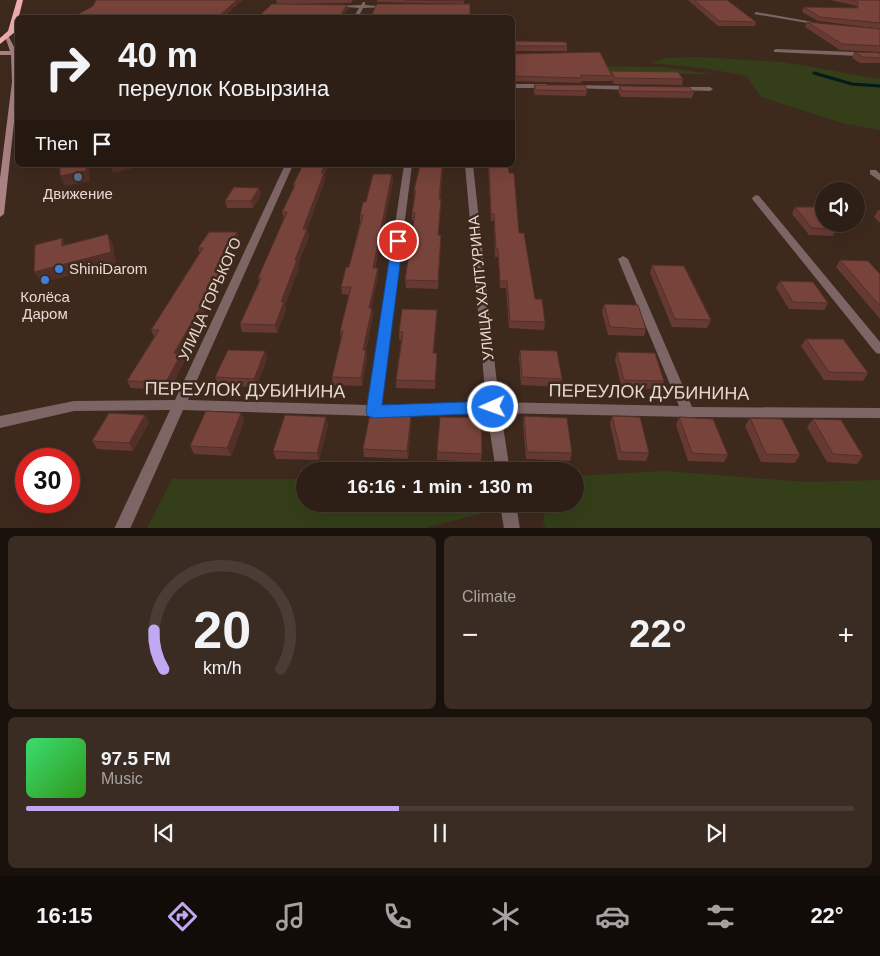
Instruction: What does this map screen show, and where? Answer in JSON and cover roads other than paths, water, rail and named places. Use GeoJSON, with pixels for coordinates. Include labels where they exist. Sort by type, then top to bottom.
{"type":"FeatureCollection","features":[{"type":"Feature","properties":{"kind":"highway"},"geometry":{"type":"LineString","coordinates":[[15,15],[20,0]]}},
{"type":"Feature","properties":{"kind":"highway"},"geometry":{"type":"LineString","coordinates":[[0,42],[9,35],[15,16]]}},
{"type":"Feature","properties":{"kind":"main road"},"geometry":{"type":"LineString","coordinates":[[0,53],[15,54],[9,35]]}},
{"type":"Feature","properties":{"kind":"main road"},"geometry":{"type":"LineString","coordinates":[[0,214],[15,90]]}},
{"type":"Feature","properties":{"kind":"street"},"geometry":{"type":"LineString","coordinates":[[356,15],[366,0]]}},
{"type":"Feature","properties":{"kind":"street"},"geometry":{"type":"LineString","coordinates":[[331,6],[396,7]]}},
{"type":"Feature","properties":{"kind":"street"},"geometry":{"type":"LineString","coordinates":[[756,13],[828,26]]}},
{"type":"Feature","properties":{"kind":"street"},"geometry":{"type":"LineString","coordinates":[[776,51],[880,56]]}},
{"type":"Feature","properties":{"kind":"street"},"geometry":{"type":"LineString","coordinates":[[515,86],[551,86]]}},
{"type":"Feature","properties":{"kind":"street"},"geometry":{"type":"LineString","coordinates":[[561,86],[640,88]]}},
{"type":"Feature","properties":{"kind":"street"},"geometry":{"type":"LineString","coordinates":[[670,89],[710,89]]}},
{"type":"Feature","properties":{"kind":"street","name":"УЛИЦА ГОРЬКОГО"},"geometry":{"type":"LineString","coordinates":[[122,528],[288,167]]}},
{"type":"Feature","properties":{"kind":"street"},"geometry":{"type":"LineString","coordinates":[[374,412],[408,167]]}},
{"type":"Feature","properties":{"kind":"street","name":"УЛИЦА ХАЛТУРИНА"},"geometry":{"type":"LineString","coordinates":[[469,167],[493,407],[502,462]]}},
{"type":"Feature","properties":{"kind":"street"},"geometry":{"type":"LineString","coordinates":[[873,172],[880,179]]}},
{"type":"Feature","properties":{"kind":"street"},"geometry":{"type":"LineString","coordinates":[[756,198],[880,350]]}},
{"type":"Feature","properties":{"kind":"street"},"geometry":{"type":"LineString","coordinates":[[623,259],[688,412]]}},
{"type":"Feature","properties":{"kind":"street","name":"ПЕРЕУЛОК ДУБИНИНА"},"geometry":{"type":"LineString","coordinates":[[0,422],[74,406],[180,405],[374,412],[493,407],[688,412],[880,413]]}},
{"type":"Feature","properties":{"kind":"street"},"geometry":{"type":"LineString","coordinates":[[509,512],[512,528]]}},
{"type":"Feature","properties":{"kind":"waterway"},"geometry":{"type":"LineString","coordinates":[[814,73],[852,84],[880,86]]}},
{"type":"Feature","properties":{"kind":"place","name":"Движение"},"geometry":{"type":"Point","coordinates":[78,177]}},
{"type":"Feature","properties":{"kind":"place","name":"ShiniDarom"},"geometry":{"type":"Point","coordinates":[59,269]}},
{"type":"Feature","properties":{"kind":"place","name":"Колёса Даром"},"geometry":{"type":"Point","coordinates":[45,280]}}]}
